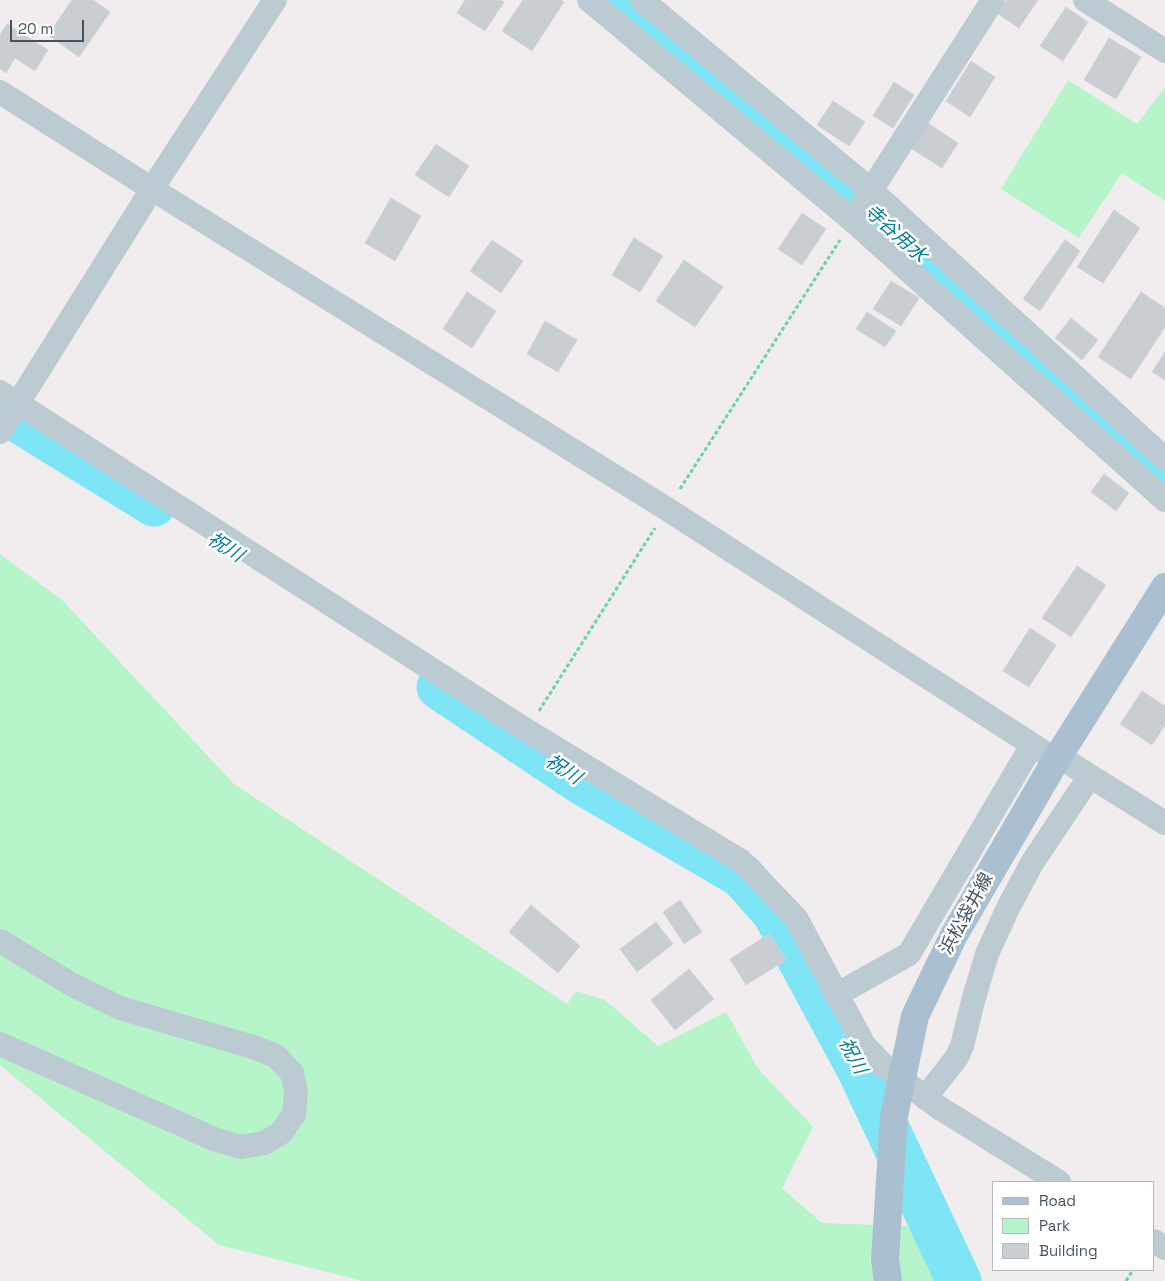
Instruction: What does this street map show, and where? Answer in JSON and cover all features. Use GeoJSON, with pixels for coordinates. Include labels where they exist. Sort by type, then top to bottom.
{"type":"FeatureCollection","features":[{"type":"Feature","properties":{"kind":"main road","name":"浜松袋井線"},"geometry":{"type":"LineString","coordinates":[[888,1281],[885,1259],[894,1116],[915,1016],[954,936],[1057,758],[1165,587]]}},
{"type":"Feature","properties":{"kind":"street"},"geometry":{"type":"LineString","coordinates":[[0,432],[9,398],[152,189],[275,0]]}},
{"type":"Feature","properties":{"kind":"street"},"geometry":{"type":"LineString","coordinates":[[589,0],[853,219],[1165,500]]}},
{"type":"Feature","properties":{"kind":"street"},"geometry":{"type":"LineString","coordinates":[[642,0],[871,191],[1165,459]]}},
{"type":"Feature","properties":{"kind":"street"},"geometry":{"type":"LineString","coordinates":[[853,219],[993,0]]}},
{"type":"Feature","properties":{"kind":"street"},"geometry":{"type":"LineString","coordinates":[[1085,0],[1165,50]]}},
{"type":"Feature","properties":{"kind":"street"},"geometry":{"type":"LineString","coordinates":[[0,92],[152,189],[667,509],[1032,745],[1090,776],[1165,823]]}},
{"type":"Feature","properties":{"kind":"street"},"geometry":{"type":"LineString","coordinates":[[9,398],[526,730],[741,861],[796,918],[864,1045],[885,1067],[925,1098],[1057,1181]]}},
{"type":"Feature","properties":{"kind":"street"},"geometry":{"type":"LineString","coordinates":[[836,995],[908,954],[1032,745]]}},
{"type":"Feature","properties":{"kind":"street"},"geometry":{"type":"LineString","coordinates":[[925,1098],[957,1057],[962,1046],[987,954],[1008,908],[1032,863],[1090,776]]}},
{"type":"Feature","properties":{"kind":"street"},"geometry":{"type":"LineString","coordinates":[[0,941],[71,984],[120,1008],[253,1047],[276,1056],[292,1073],[296,1092],[294,1114],[281,1133],[264,1143],[240,1147],[214,1140],[0,1044]]}},
{"type":"Feature","properties":{"kind":"path"},"geometry":{"type":"LineString","coordinates":[[526,730],[853,219]]}},
{"type":"Feature","properties":{"kind":"green space"},"geometry":{"type":"Polygon","coordinates":[[[1068,80],[1137,124],[1165,87],[1165,201],[1122,173],[1079,238],[1001,189],[1068,80]]]}},
{"type":"Feature","properties":{"kind":"green space"},"geometry":{"type":"Polygon","coordinates":[[[0,554],[62,600],[234,784],[567,1004],[576,991],[605,1000],[658,1046],[726,1012],[759,1070],[813,1127],[782,1188],[822,1223],[934,1227],[959,1281],[363,1281],[219,1245],[0,1065],[0,554]]]}},
{"type":"Feature","properties":{"kind":"building"},"geometry":{"type":"Polygon","coordinates":[[[72,0],[93,0],[110,12],[79,57],[48,35],[72,0]]]}},
{"type":"Feature","properties":{"kind":"building"},"geometry":{"type":"Polygon","coordinates":[[[465,0],[500,0],[504,2],[485,31],[457,13],[465,0]]]}},
{"type":"Feature","properties":{"kind":"building"},"geometry":{"type":"Polygon","coordinates":[[[523,0],[561,0],[564,2],[532,51],[502,31],[523,0]]]}},
{"type":"Feature","properties":{"kind":"building"},"geometry":{"type":"Polygon","coordinates":[[[1007,0],[1038,0],[1019,28],[998,14],[1007,0]]]}},
{"type":"Feature","properties":{"kind":"building"},"geometry":{"type":"Polygon","coordinates":[[[1066,7],[1088,22],[1063,61],[1040,46],[1066,7]]]}},
{"type":"Feature","properties":{"kind":"building"},"geometry":{"type":"Polygon","coordinates":[[[7,24],[48,50],[35,71],[15,58],[6,73],[0,69],[0,35],[7,24]]]}},
{"type":"Feature","properties":{"kind":"building"},"geometry":{"type":"Polygon","coordinates":[[[1109,38],[1141,57],[1116,99],[1084,80],[1109,38]]]}},
{"type":"Feature","properties":{"kind":"building"},"geometry":{"type":"Polygon","coordinates":[[[971,61],[995,77],[970,117],[946,101],[971,61]]]}},
{"type":"Feature","properties":{"kind":"building"},"geometry":{"type":"Polygon","coordinates":[[[894,82],[914,95],[893,128],[873,116],[894,82]]]}},
{"type":"Feature","properties":{"kind":"building"},"geometry":{"type":"Polygon","coordinates":[[[833,101],[865,122],[849,146],[817,125],[833,101]]]}},
{"type":"Feature","properties":{"kind":"building"},"geometry":{"type":"Polygon","coordinates":[[[926,122],[958,143],[942,168],[909,147],[926,122]]]}},
{"type":"Feature","properties":{"kind":"building"},"geometry":{"type":"Polygon","coordinates":[[[436,144],[469,166],[449,197],[415,175],[436,144]]]}},
{"type":"Feature","properties":{"kind":"building"},"geometry":{"type":"Polygon","coordinates":[[[391,198],[421,216],[395,261],[365,243],[391,198]]]}},
{"type":"Feature","properties":{"kind":"building"},"geometry":{"type":"Polygon","coordinates":[[[1114,210],[1140,228],[1103,283],[1077,267],[1114,210]]]}},
{"type":"Feature","properties":{"kind":"building"},"geometry":{"type":"Polygon","coordinates":[[[802,213],[826,229],[802,265],[778,249],[802,213]]]}},
{"type":"Feature","properties":{"kind":"building"},"geometry":{"type":"Polygon","coordinates":[[[634,238],[663,256],[640,292],[612,275],[634,238]]]}},
{"type":"Feature","properties":{"kind":"building"},"geometry":{"type":"Polygon","coordinates":[[[492,240],[523,261],[501,293],[470,271],[492,240]]]}},
{"type":"Feature","properties":{"kind":"building"},"geometry":{"type":"Polygon","coordinates":[[[1065,240],[1080,251],[1040,311],[1023,299],[1065,240]]]}},
{"type":"Feature","properties":{"kind":"building"},"geometry":{"type":"Polygon","coordinates":[[[684,260],[723,287],[695,327],[656,301],[684,260]]]}},
{"type":"Feature","properties":{"kind":"building"},"geometry":{"type":"Polygon","coordinates":[[[891,281],[919,298],[901,326],[873,309],[891,281]]]}},
{"type":"Feature","properties":{"kind":"building"},"geometry":{"type":"Polygon","coordinates":[[[467,292],[496,311],[472,348],[443,329],[467,292]]]}},
{"type":"Feature","properties":{"kind":"building"},"geometry":{"type":"Polygon","coordinates":[[[1141,292],[1165,308],[1165,327],[1131,379],[1098,357],[1141,292]]]}},
{"type":"Feature","properties":{"kind":"building"},"geometry":{"type":"Polygon","coordinates":[[[867,312],[896,331],[885,347],[856,329],[867,312]]]}},
{"type":"Feature","properties":{"kind":"building"},"geometry":{"type":"Polygon","coordinates":[[[1071,318],[1098,340],[1082,360],[1055,338],[1071,318]]]}},
{"type":"Feature","properties":{"kind":"building"},"geometry":{"type":"Polygon","coordinates":[[[545,321],[577,340],[558,372],[527,354],[545,321]]]}},
{"type":"Feature","properties":{"kind":"building"},"geometry":{"type":"Polygon","coordinates":[[[1165,352],[1165,380],[1152,372],[1165,352]]]}},
{"type":"Feature","properties":{"kind":"building"},"geometry":{"type":"Polygon","coordinates":[[[1104,474],[1129,493],[1116,511],[1091,492],[1104,474]]]}},
{"type":"Feature","properties":{"kind":"building"},"geometry":{"type":"Polygon","coordinates":[[[1077,566],[1106,585],[1071,637],[1042,618],[1077,566]]]}},
{"type":"Feature","properties":{"kind":"building"},"geometry":{"type":"Polygon","coordinates":[[[1030,628],[1056,645],[1029,687],[1003,671],[1030,628]]]}},
{"type":"Feature","properties":{"kind":"building"},"geometry":{"type":"Polygon","coordinates":[[[1142,691],[1165,706],[1165,725],[1152,745],[1120,724],[1142,691]]]}},
{"type":"Feature","properties":{"kind":"building"},"geometry":{"type":"Polygon","coordinates":[[[680,900],[702,932],[684,944],[663,912],[680,900]]]}},
{"type":"Feature","properties":{"kind":"building"},"geometry":{"type":"Polygon","coordinates":[[[531,905],[580,946],[558,973],[509,932],[531,905]]]}},
{"type":"Feature","properties":{"kind":"building"},"geometry":{"type":"Polygon","coordinates":[[[656,922],[673,944],[637,972],[620,949],[656,922]]]}},
{"type":"Feature","properties":{"kind":"building"},"geometry":{"type":"Polygon","coordinates":[[[769,934],[786,960],[746,985],[730,959],[769,934]]]}},
{"type":"Feature","properties":{"kind":"building"},"geometry":{"type":"Polygon","coordinates":[[[689,969],[714,999],[675,1030],[651,1000],[689,969]]]}},
{"type":"Feature","properties":{"kind":"waterway","name":"寺谷用水"},"geometry":{"type":"LineString","coordinates":[[618,0],[854,198],[1165,476]]}},
{"type":"Feature","properties":{"kind":"waterway","name":"祝川"},"geometry":{"type":"LineString","coordinates":[[0,409],[154,504]]}},
{"type":"Feature","properties":{"kind":"waterway","name":"祝川"},"geometry":{"type":"LineString","coordinates":[[439,687],[583,783],[741,875],[774,912],[858,1067],[959,1281]]}}]}
